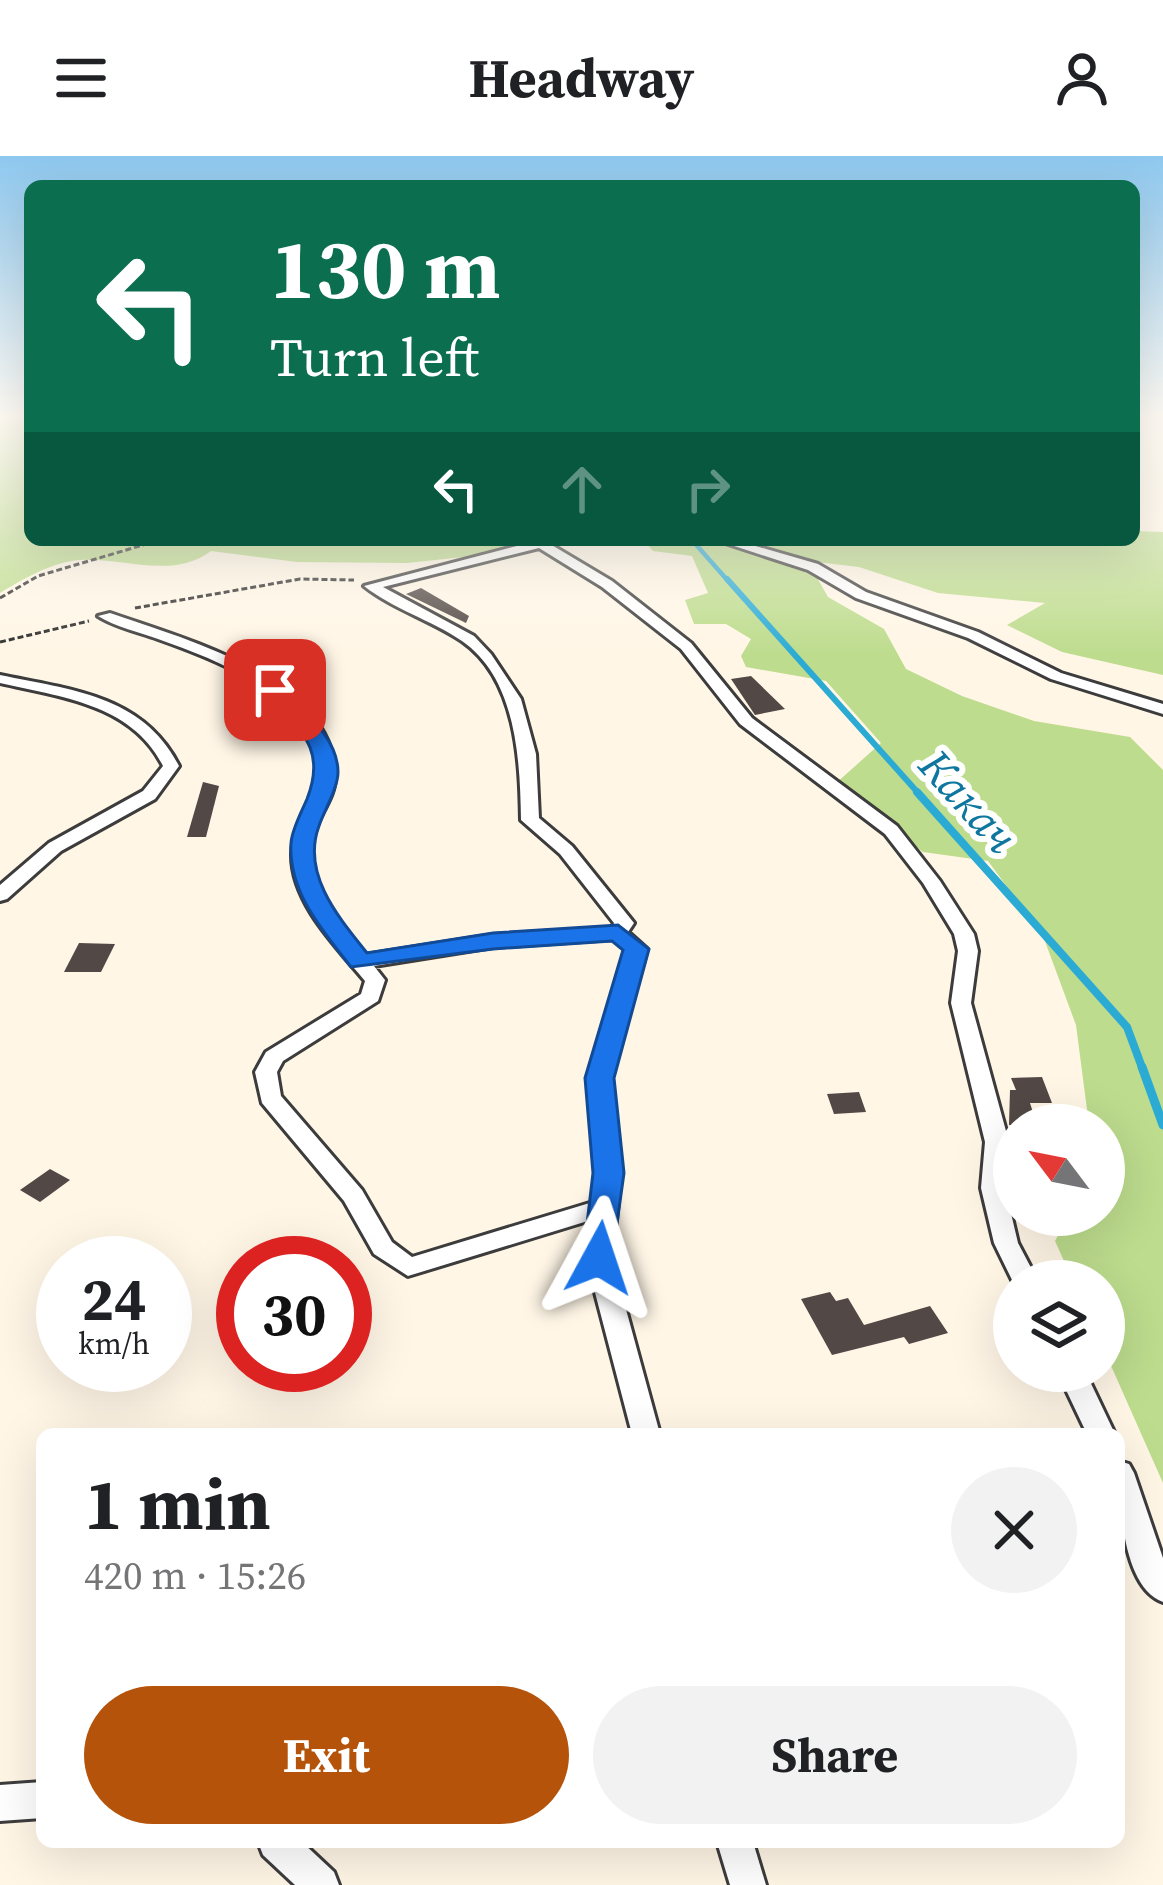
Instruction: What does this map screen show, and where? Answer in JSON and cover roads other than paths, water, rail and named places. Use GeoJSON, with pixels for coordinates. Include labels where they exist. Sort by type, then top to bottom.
{"type":"FeatureCollection","features":[{"type":"Feature","properties":{"kind":"street"},"geometry":{"type":"LineString","coordinates":[[536,546],[372,583],[402,605],[469,639],[484,654],[513,700],[528,754],[530,820],[566,850],[617,913],[624,923],[618,933]]}},
{"type":"Feature","properties":{"kind":"street"},"geometry":{"type":"LineString","coordinates":[[551,546],[686,646],[746,721],[890,830],[931,881],[964,934],[968,951],[961,1004],[997,1142],[993,1188],[1014,1260]]}},
{"type":"Feature","properties":{"kind":"street"},"geometry":{"type":"LineString","coordinates":[[742,546],[813,567],[861,596],[985,640],[1056,676],[1163,710]]}},
{"type":"Feature","properties":{"kind":"street"},"geometry":{"type":"LineString","coordinates":[[105,616],[234,664],[275,690],[318,739],[328,773],[302,841],[306,879],[326,918],[375,980],[371,997],[274,1057],[266,1072],[270,1098],[353,1196],[383,1248],[408,1267],[603,1208]]}},
{"type":"Feature","properties":{"kind":"street"},"geometry":{"type":"LineString","coordinates":[[0,679],[80,699],[138,721],[157,739],[171,766],[149,795],[55,847],[0,895]]}},
{"type":"Feature","properties":{"kind":"street"},"geometry":{"type":"LineString","coordinates":[[360,962],[493,941],[618,933],[637,949],[600,1078],[609,1173],[599,1258],[644,1428]]}},
{"type":"Feature","properties":{"kind":"street"},"geometry":{"type":"LineString","coordinates":[[1081,1392],[1098,1428]]}},
{"type":"Feature","properties":{"kind":"street"},"geometry":{"type":"LineString","coordinates":[[1125,1491],[1152,1571],[1163,1588]]}},
{"type":"Feature","properties":{"kind":"street"},"geometry":{"type":"LineString","coordinates":[[0,1803],[36,1800]]}},
{"type":"Feature","properties":{"kind":"street"},"geometry":{"type":"LineString","coordinates":[[282,1848],[321,1885]]}},
{"type":"Feature","properties":{"kind":"street"},"geometry":{"type":"LineString","coordinates":[[737,1848],[748,1885]]}},
{"type":"Feature","properties":{"kind":"waterway","name":"Какач"},"geometry":{"type":"LineString","coordinates":[[697,546],[729,582]]}},
{"type":"Feature","properties":{"kind":"waterway","name":"Какач"},"geometry":{"type":"LineString","coordinates":[[727,579],[920,795]]}},
{"type":"Feature","properties":{"kind":"waterway","name":"Какач"},"geometry":{"type":"LineString","coordinates":[[917,792],[1127,1027],[1143,1070]]}},
{"type":"Feature","properties":{"kind":"waterway","name":"Какач"},"geometry":{"type":"LineString","coordinates":[[1142,1067],[1163,1125]]}}]}
